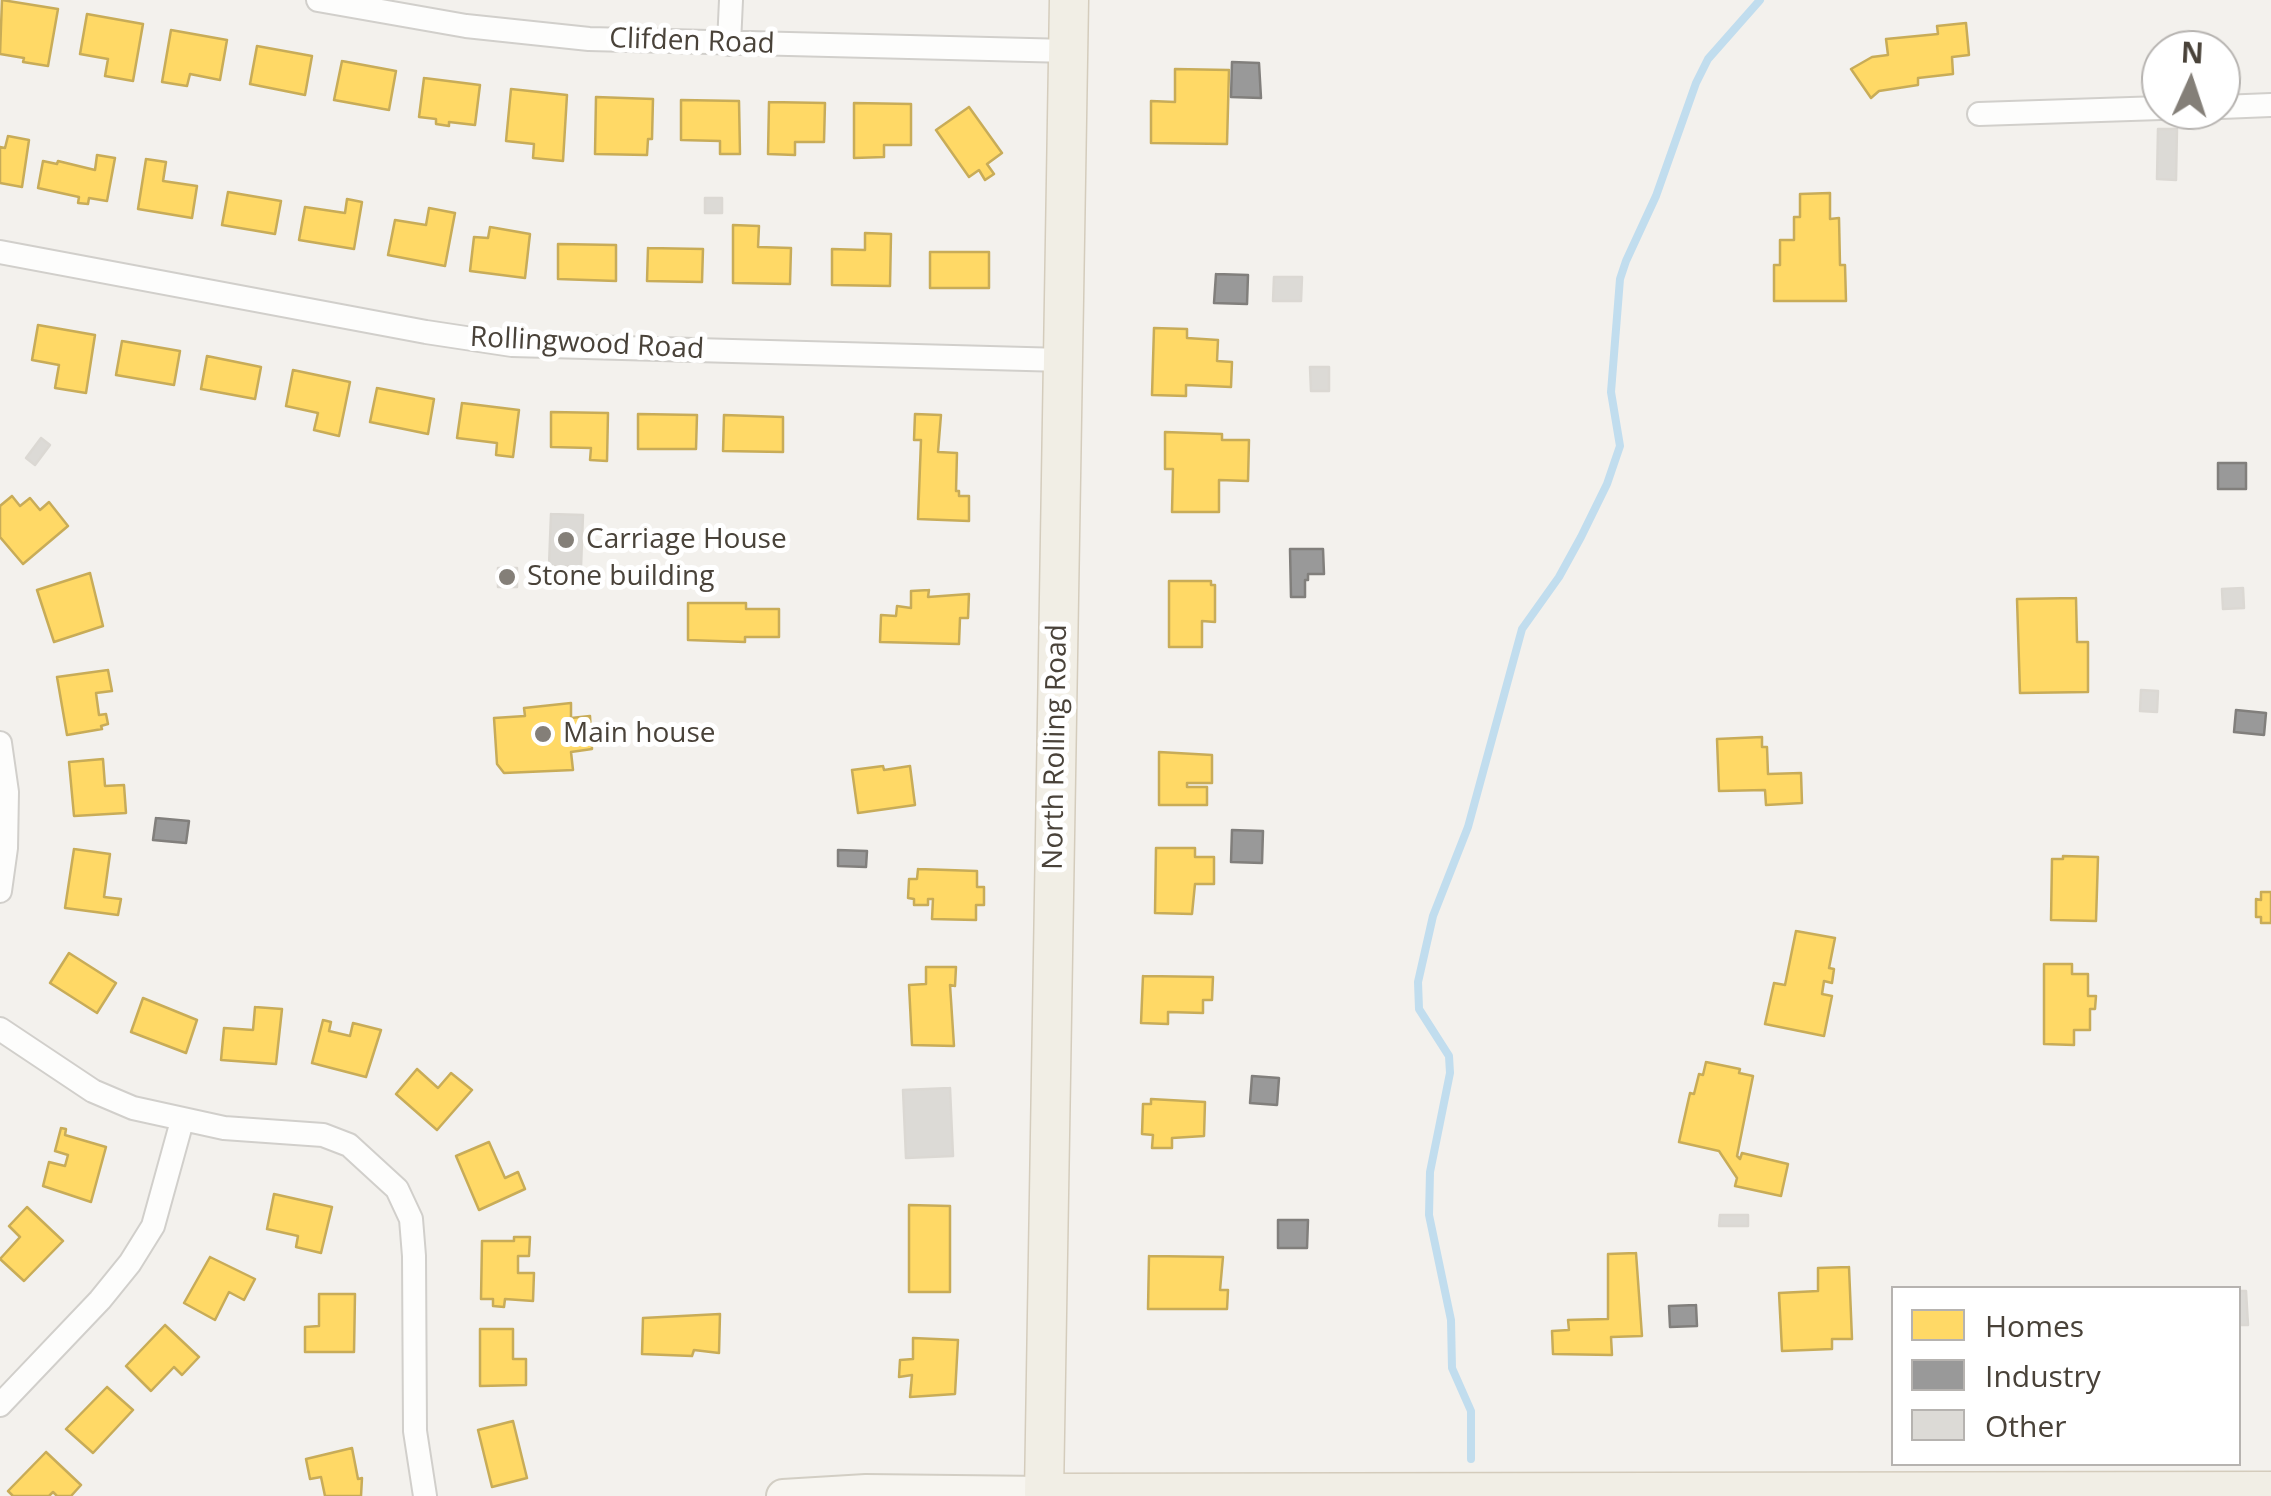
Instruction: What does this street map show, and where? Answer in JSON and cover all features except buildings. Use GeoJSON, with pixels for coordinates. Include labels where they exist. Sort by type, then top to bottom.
{"type":"FeatureCollection","features":[{"type":"Feature","properties":{"kind":"main road","name":"North Rolling Road"},"geometry":{"type":"LineString","coordinates":[[1044,1493],[1069,0]]}},
{"type":"Feature","properties":{"kind":"main road"},"geometry":{"type":"LineString","coordinates":[[783,1496],[866,1492],[2271,1492]]}},
{"type":"Feature","properties":{"kind":"street","name":"Clifden Road"},"geometry":{"type":"LineString","coordinates":[[318,0],[466,26],[589,39],[1068,51]]}},
{"type":"Feature","properties":{"kind":"street"},"geometry":{"type":"LineString","coordinates":[[729,44],[731,0]]}},
{"type":"Feature","properties":{"kind":"street"},"geometry":{"type":"LineString","coordinates":[[2241,106],[2271,105]]}},
{"type":"Feature","properties":{"kind":"street"},"geometry":{"type":"LineString","coordinates":[[1979,114],[2141,109]]}},
{"type":"Feature","properties":{"kind":"street","name":"Rollingwood Road"},"geometry":{"type":"LineString","coordinates":[[0,252],[512,345],[1062,360]]}},
{"type":"Feature","properties":{"kind":"street"},"geometry":{"type":"LineString","coordinates":[[0,744],[7,792],[0,891]]}},
{"type":"Feature","properties":{"kind":"street"},"geometry":{"type":"LineString","coordinates":[[0,1029],[93,1091],[133,1108],[224,1128],[323,1135],[349,1146],[397,1189],[411,1218],[415,1432],[419,1474],[426,1496]]}},
{"type":"Feature","properties":{"kind":"street"},"geometry":{"type":"LineString","coordinates":[[0,1405],[130,1263],[153,1226],[182,1121]]}},
{"type":"Feature","properties":{"kind":"waterway"},"geometry":{"type":"LineString","coordinates":[[1471,1459],[1471,1411],[1452,1368],[1451,1320],[1429,1215],[1430,1172],[1450,1073],[1449,1056],[1419,1009],[1418,982],[1433,916],[1468,827],[1522,629],[1559,577],[1581,537],[1607,484],[1620,446],[1611,392],[1620,279],[1626,261],[1656,196],[1708,59],[1760,0]]}},
{"type":"Feature","properties":{"kind":"place","name":"Carriage House"},"geometry":{"type":"Point","coordinates":[566,540]}},
{"type":"Feature","properties":{"kind":"place","name":"Stone building"},"geometry":{"type":"Point","coordinates":[507,577]}},
{"type":"Feature","properties":{"kind":"place","name":"Main house"},"geometry":{"type":"Point","coordinates":[543,734]}}]}
